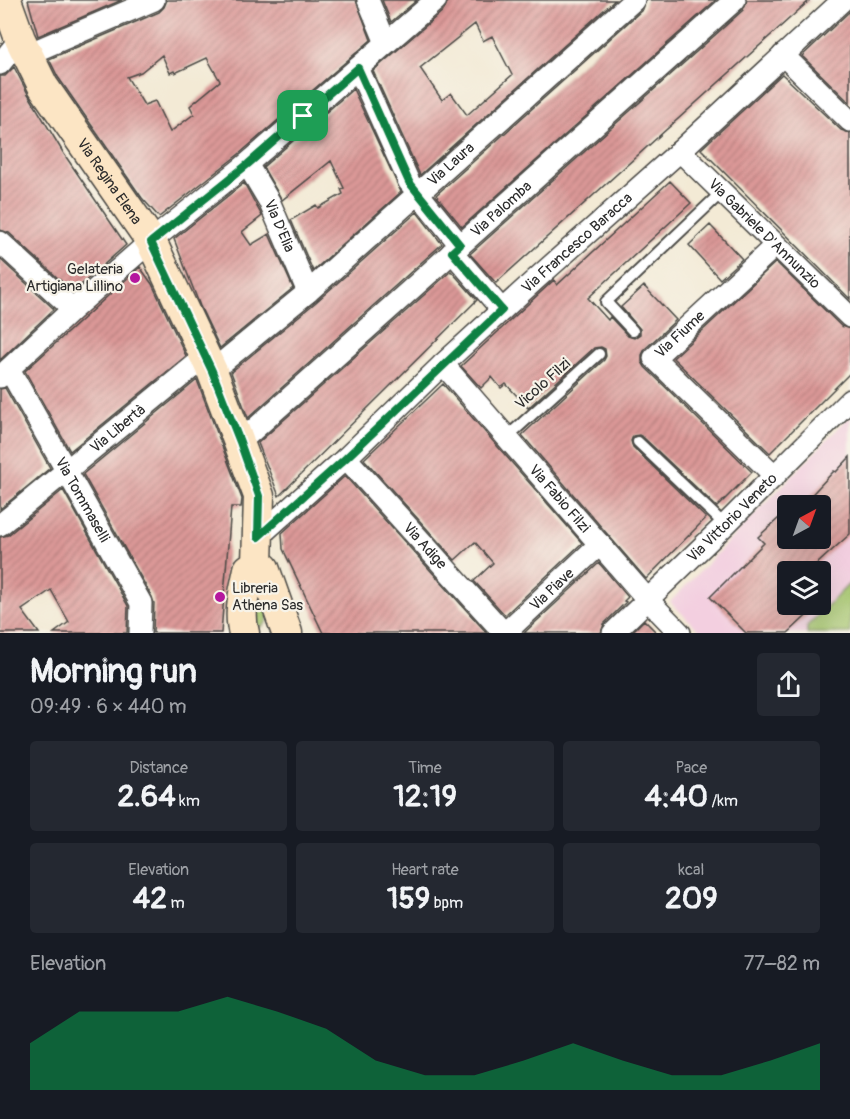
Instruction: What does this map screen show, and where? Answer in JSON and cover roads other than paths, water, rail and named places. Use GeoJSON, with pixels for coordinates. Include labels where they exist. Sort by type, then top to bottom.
{"type":"FeatureCollection","features":[{"type":"Feature","properties":{"kind":"street","name":"Via Regina Elena"},"geometry":{"type":"LineString","coordinates":[[6,0],[24,47],[43,86],[151,242],[209,364],[259,496],[257,550]]}},
{"type":"Feature","properties":{"kind":"street"},"geometry":{"type":"LineString","coordinates":[[0,64],[24,47],[154,0]]}},
{"type":"Feature","properties":{"kind":"street"},"geometry":{"type":"LineString","coordinates":[[368,0],[386,43]]}},
{"type":"Feature","properties":{"kind":"street"},"geometry":{"type":"LineString","coordinates":[[4,373],[73,309],[151,242],[248,164],[436,0]]}},
{"type":"Feature","properties":{"kind":"street","name":"Via Laura"},"geometry":{"type":"LineString","coordinates":[[209,364],[308,292],[634,0]]}},
{"type":"Feature","properties":{"kind":"street","name":"Via Palomba"},"geometry":{"type":"LineString","coordinates":[[240,442],[735,0]]}},
{"type":"Feature","properties":{"kind":"street","name":"Via Francesco Baracca"},"geometry":{"type":"LineString","coordinates":[[257,550],[346,458],[443,364],[680,151],[843,0]]}},
{"type":"Feature","properties":{"kind":"street"},"geometry":{"type":"LineString","coordinates":[[783,55],[850,121]]}},
{"type":"Feature","properties":{"kind":"street"},"geometry":{"type":"LineString","coordinates":[[358,68],[409,182],[502,310]]}},
{"type":"Feature","properties":{"kind":"street","name":"Via Gabriele D'Annunzio"},"geometry":{"type":"LineString","coordinates":[[680,151],[850,317]]}},
{"type":"Feature","properties":{"kind":"street","name":"Via D'Elia"},"geometry":{"type":"LineString","coordinates":[[248,164],[269,201],[308,292]]}},
{"type":"Feature","properties":{"kind":"street"},"geometry":{"type":"LineString","coordinates":[[0,242],[73,309]]}},
{"type":"Feature","properties":{"kind":"street","name":"Via Fiume"},"geometry":{"type":"LineString","coordinates":[[775,476],[654,358],[776,245]]}},
{"type":"Feature","properties":{"kind":"street","name":"Via Libertà"},"geometry":{"type":"LineString","coordinates":[[0,525],[66,471],[209,364]]}},
{"type":"Feature","properties":{"kind":"street","name":"Via Fabio Filzi"},"geometry":{"type":"LineString","coordinates":[[443,364],[647,599],[680,633]]}},
{"type":"Feature","properties":{"kind":"street","name":"Via Tommaselli"},"geometry":{"type":"LineString","coordinates":[[4,373],[66,471],[141,603],[141,633]]}},
{"type":"Feature","properties":{"kind":"street","name":"Via Vittorio Veneto"},"geometry":{"type":"LineString","coordinates":[[613,633],[850,400]]}},
{"type":"Feature","properties":{"kind":"street","name":"Via Adige"},"geometry":{"type":"LineString","coordinates":[[346,458],[505,633]]}},
{"type":"Feature","properties":{"kind":"street","name":"Via Piave"},"geometry":{"type":"LineString","coordinates":[[505,633],[600,544]]}},
{"type":"Feature","properties":{"kind":"street"},"geometry":{"type":"LineString","coordinates":[[241,629],[249,568],[257,550]]}},
{"type":"Feature","properties":{"kind":"street"},"geometry":{"type":"LineString","coordinates":[[257,550],[287,633]]}},
{"type":"Feature","properties":{"kind":"lane"},"geometry":{"type":"LineString","coordinates":[[633,331],[606,302],[722,192]]}},
{"type":"Feature","properties":{"kind":"lane","name":"Vicolo Filzi"},"geometry":{"type":"LineString","coordinates":[[507,437],[599,354]]}},
{"type":"Feature","properties":{"kind":"lane"},"geometry":{"type":"LineString","coordinates":[[638,442],[725,525]]}},
{"type":"Feature","properties":{"kind":"place","name":"Gelateria Artigiana Lillino"},"geometry":{"type":"Point","coordinates":[135,278]}},
{"type":"Feature","properties":{"kind":"place","name":"Libreria Athena Sas"},"geometry":{"type":"Point","coordinates":[220,597]}}]}
